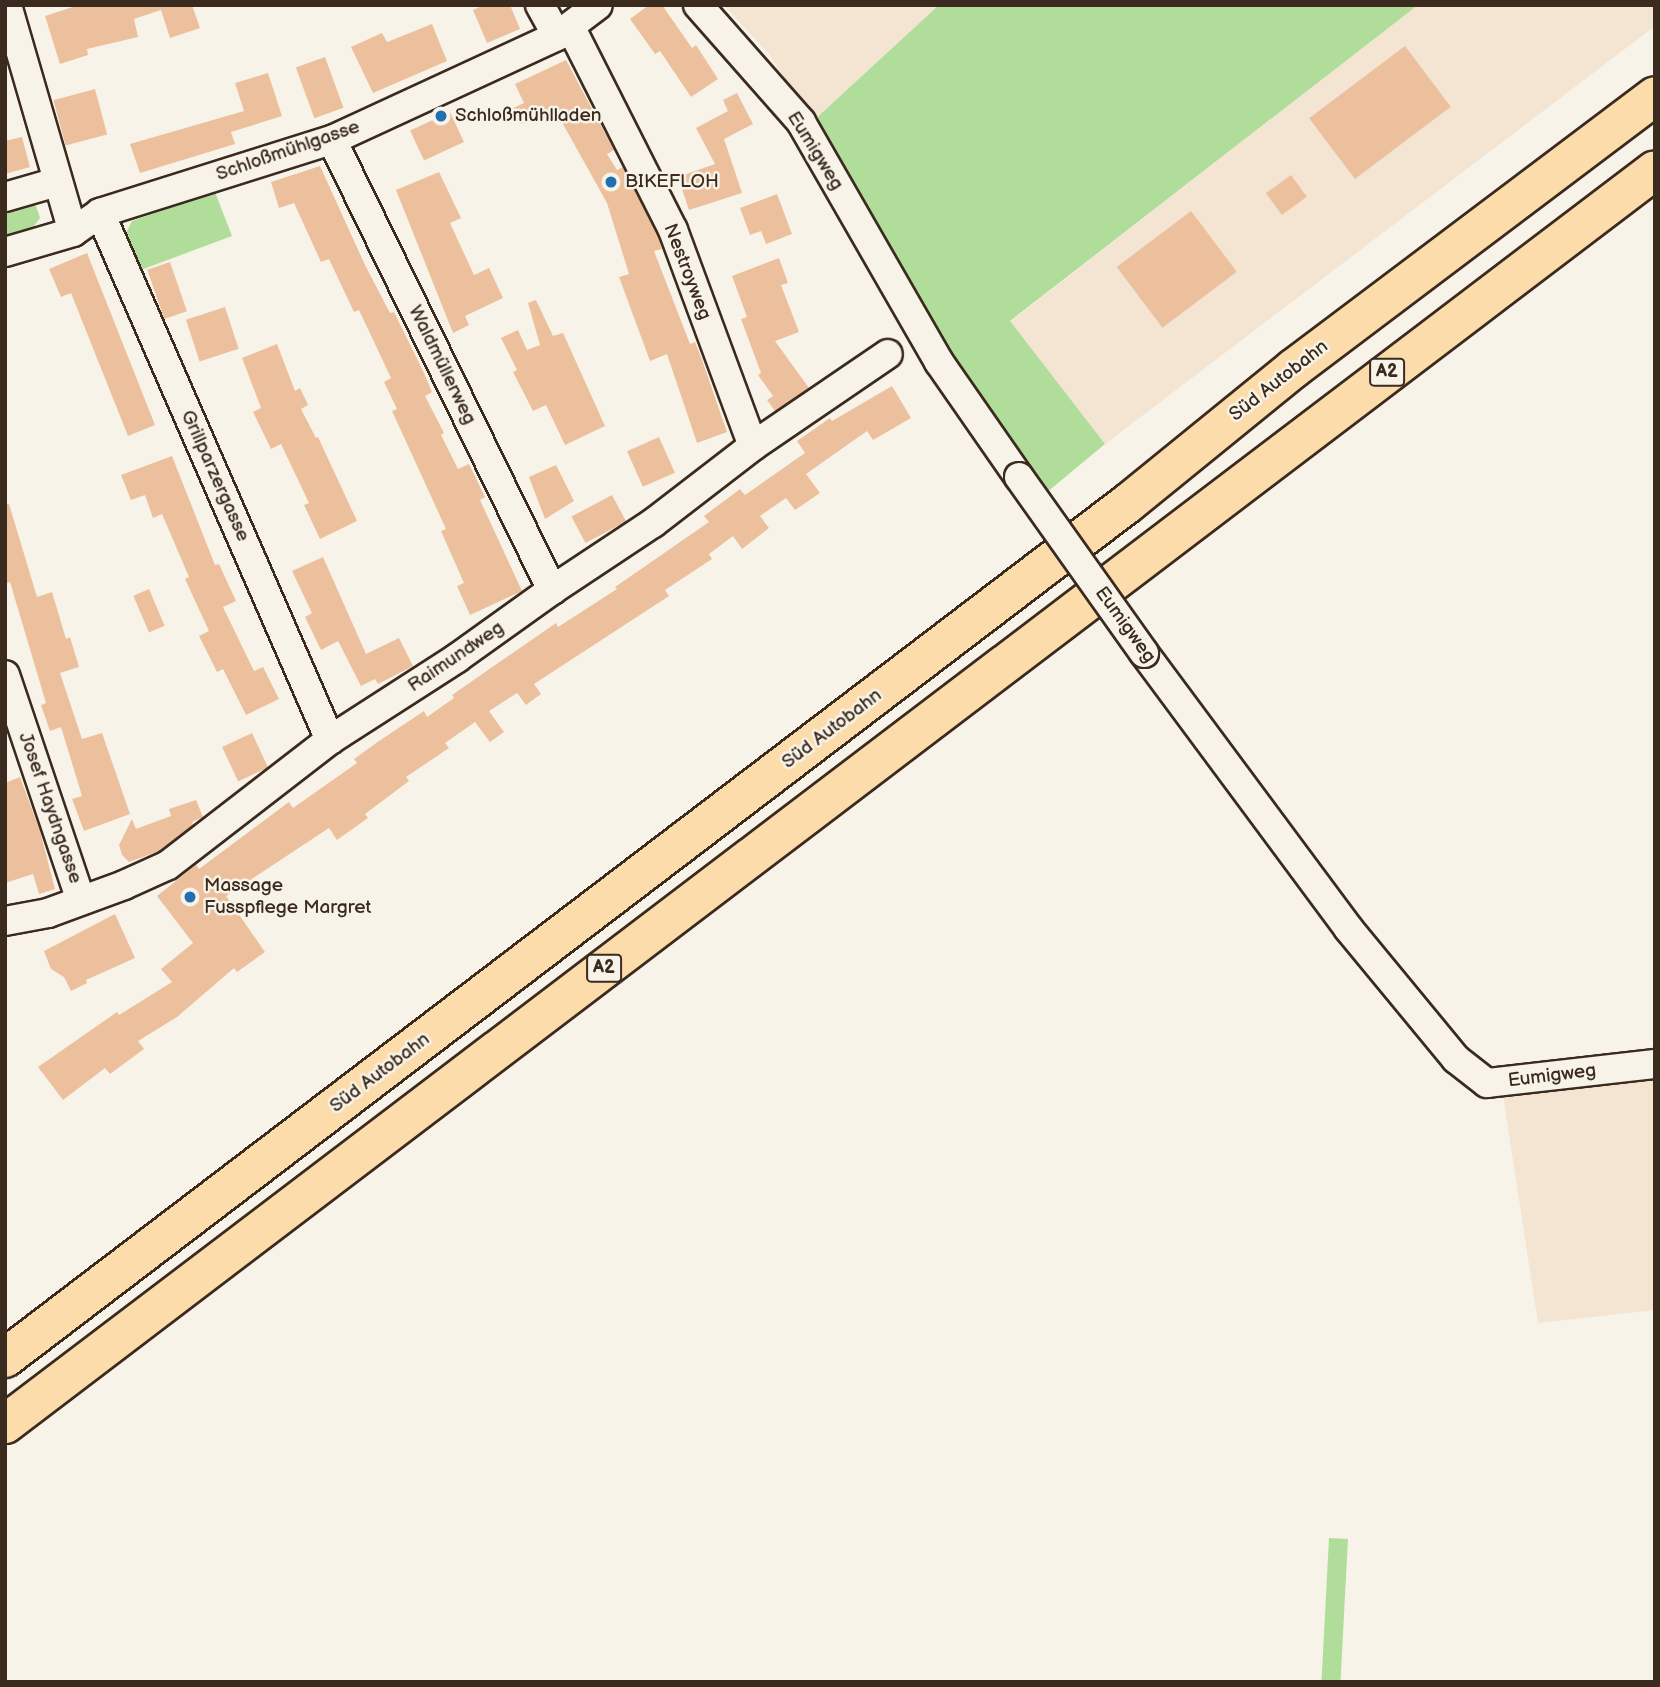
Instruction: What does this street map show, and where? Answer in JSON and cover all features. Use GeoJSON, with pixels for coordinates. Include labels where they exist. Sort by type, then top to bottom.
{"type":"FeatureCollection","features":[{"type":"Feature","properties":{"kind":"highway","name":"Süd Autobahn"},"geometry":{"type":"LineString","coordinates":[[5,1358],[1127,504],[1293,369],[1655,96]]}},
{"type":"Feature","properties":{"kind":"highway","name":"A2"},"geometry":{"type":"LineString","coordinates":[[5,1424],[1655,170]]}},
{"type":"Feature","properties":{"kind":"street"},"geometry":{"type":"LineString","coordinates":[[7,5],[73,232]]}},
{"type":"Feature","properties":{"kind":"street","name":"Nestroyweg"},"geometry":{"type":"LineString","coordinates":[[540,5],[564,32],[673,230],[753,446]]}},
{"type":"Feature","properties":{"kind":"street","name":"Schloßmühlgasse"},"geometry":{"type":"LineString","coordinates":[[5,252],[73,232],[100,213],[332,140],[564,32],[598,5]]}},
{"type":"Feature","properties":{"kind":"street","name":"Eumigweg"},"geometry":{"type":"LineString","coordinates":[[698,5],[801,122],[939,362],[1144,653],[1349,928],[1455,1059],[1487,1083],[1655,1064]]}},
{"type":"Feature","properties":{"kind":"street","name":"Waldmüllerweg"},"geometry":{"type":"LineString","coordinates":[[332,140],[552,590]]}},
{"type":"Feature","properties":{"kind":"street"},"geometry":{"type":"LineString","coordinates":[[5,197],[57,182]]}},
{"type":"Feature","properties":{"kind":"street","name":"Grillparzergasse"},"geometry":{"type":"LineString","coordinates":[[100,213],[330,740]]}},
{"type":"Feature","properties":{"kind":"street","name":"Raimundweg"},"geometry":{"type":"LineString","coordinates":[[5,921],[48,913],[168,865],[330,740],[457,658],[552,590],[653,523],[753,446],[888,354]]}},
{"type":"Feature","properties":{"kind":"street","name":"Josef Haydngasse"},"geometry":{"type":"LineString","coordinates":[[5,675],[82,901]]}},
{"type":"Feature","properties":{"kind":"shaded area"},"geometry":{"type":"Polygon","coordinates":[[[724,5],[939,5],[812,122],[768,53],[724,5]]]}},
{"type":"Feature","properties":{"kind":"shaded area"},"geometry":{"type":"Polygon","coordinates":[[[1418,5],[1655,5],[1655,26],[1105,444],[1010,322],[1418,5]]]}},
{"type":"Feature","properties":{"kind":"shaded area"},"geometry":{"type":"Polygon","coordinates":[[[1655,1068],[1655,1310],[1538,1323],[1501,1082],[1655,1068]]]}},
{"type":"Feature","properties":{"kind":"green space"},"geometry":{"type":"Polygon","coordinates":[[[939,5],[1418,5],[1010,321],[1105,444],[1046,493],[897,283],[812,122],[939,5]]]}},
{"type":"Feature","properties":{"kind":"green space"},"geometry":{"type":"Polygon","coordinates":[[[215,192],[232,236],[138,271],[123,239],[132,221],[215,192]]]}},
{"type":"Feature","properties":{"kind":"green space"},"geometry":{"type":"Polygon","coordinates":[[[22,204],[36,206],[40,218],[31,230],[5,237],[5,209],[22,204]]]}},
{"type":"Feature","properties":{"kind":"green space"},"geometry":{"type":"Polygon","coordinates":[[[1329,1538],[1348,1539],[1340,1682],[1321,1682],[1329,1538]]]}},
{"type":"Feature","properties":{"kind":"building"},"geometry":{"type":"Polygon","coordinates":[[[79,5],[192,5],[200,28],[170,38],[161,10],[134,19],[138,37],[87,49],[88,55],[60,64],[45,16],[79,5]]]}},
{"type":"Feature","properties":{"kind":"building"},"geometry":{"type":"Polygon","coordinates":[[[484,5],[510,5],[520,29],[487,43],[473,10],[484,5]]]}},
{"type":"Feature","properties":{"kind":"building"},"geometry":{"type":"Polygon","coordinates":[[[649,5],[662,5],[692,48],[696,45],[718,79],[691,97],[660,51],[655,54],[630,19],[649,5]]]}},
{"type":"Feature","properties":{"kind":"building"},"geometry":{"type":"Polygon","coordinates":[[[432,24],[447,61],[373,93],[351,47],[382,33],[387,42],[432,24]]]}},
{"type":"Feature","properties":{"kind":"building"},"geometry":{"type":"Polygon","coordinates":[[[1405,46],[1451,107],[1355,179],[1309,118],[1405,46]]]}},
{"type":"Feature","properties":{"kind":"building"},"geometry":{"type":"Polygon","coordinates":[[[325,57],[343,108],[314,118],[296,68],[325,57]]]}},
{"type":"Feature","properties":{"kind":"building"},"geometry":{"type":"Polygon","coordinates":[[[566,60],[614,150],[607,154],[617,170],[623,167],[658,237],[662,249],[654,251],[690,344],[695,342],[727,432],[697,443],[667,354],[650,361],[619,277],[629,274],[607,203],[554,108],[521,124],[513,108],[524,103],[515,84],[566,60]]]}},
{"type":"Feature","properties":{"kind":"building"},"geometry":{"type":"Polygon","coordinates":[[[268,73],[282,116],[231,132],[235,144],[140,173],[130,144],[244,111],[235,83],[268,73]]]}},
{"type":"Feature","properties":{"kind":"building"},"geometry":{"type":"Polygon","coordinates":[[[95,89],[107,134],[66,146],[53,100],[95,89]]]}},
{"type":"Feature","properties":{"kind":"building"},"geometry":{"type":"Polygon","coordinates":[[[737,93],[753,124],[724,139],[742,193],[689,210],[678,177],[715,164],[696,128],[728,111],[723,100],[737,93]]]}},
{"type":"Feature","properties":{"kind":"building"},"geometry":{"type":"Polygon","coordinates":[[[450,112],[464,142],[424,161],[410,131],[450,112]]]}},
{"type":"Feature","properties":{"kind":"building"},"geometry":{"type":"Polygon","coordinates":[[[22,137],[30,167],[5,174],[5,141],[22,137]]]}},
{"type":"Feature","properties":{"kind":"building"},"geometry":{"type":"Polygon","coordinates":[[[320,166],[365,265],[390,313],[394,312],[424,373],[432,392],[425,396],[444,433],[441,435],[458,469],[469,464],[485,497],[480,500],[522,591],[470,615],[457,586],[464,583],[441,531],[446,529],[392,411],[397,409],[384,382],[391,378],[359,310],[354,312],[329,259],[321,262],[294,203],[279,208],[271,182],[320,166]]]}},
{"type":"Feature","properties":{"kind":"building"},"geometry":{"type":"Polygon","coordinates":[[[439,172],[461,218],[450,223],[474,275],[489,268],[503,298],[465,316],[469,325],[453,333],[396,190],[439,172]]]}},
{"type":"Feature","properties":{"kind":"building"},"geometry":{"type":"Polygon","coordinates":[[[1291,175],[1307,197],[1282,215],[1266,193],[1291,175]]]}},
{"type":"Feature","properties":{"kind":"building"},"geometry":{"type":"Polygon","coordinates":[[[777,194],[792,234],[766,244],[761,231],[750,235],[740,208],[777,194]]]}},
{"type":"Feature","properties":{"kind":"building"},"geometry":{"type":"Polygon","coordinates":[[[1191,211],[1237,272],[1162,328],[1117,267],[1191,211]]]}},
{"type":"Feature","properties":{"kind":"building"},"geometry":{"type":"Polygon","coordinates":[[[87,253],[155,425],[128,436],[71,293],[61,297],[49,269],[87,253]]]}},
{"type":"Feature","properties":{"kind":"building"},"geometry":{"type":"Polygon","coordinates":[[[779,258],[788,283],[781,285],[799,332],[775,341],[809,388],[775,411],[767,400],[773,396],[758,375],[761,373],[741,319],[747,317],[732,276],[779,258]]]}},
{"type":"Feature","properties":{"kind":"building"},"geometry":{"type":"Polygon","coordinates":[[[170,262],[187,311],[164,319],[147,270],[170,262]]]}},
{"type":"Feature","properties":{"kind":"building"},"geometry":{"type":"Polygon","coordinates":[[[536,300],[553,336],[563,333],[605,426],[565,445],[546,405],[533,411],[513,372],[517,370],[501,338],[518,330],[527,350],[540,345],[528,303],[536,300]]]}},
{"type":"Feature","properties":{"kind":"building"},"geometry":{"type":"Polygon","coordinates":[[[225,307],[239,349],[200,362],[186,320],[225,307]]]}},
{"type":"Feature","properties":{"kind":"building"},"geometry":{"type":"Polygon","coordinates":[[[277,344],[295,391],[300,388],[308,405],[301,409],[316,438],[318,437],[357,521],[320,539],[304,505],[309,503],[281,444],[271,449],[253,412],[261,408],[242,358],[277,344]]]}},
{"type":"Feature","properties":{"kind":"building"},"geometry":{"type":"Polygon","coordinates":[[[892,386],[911,418],[873,440],[867,431],[806,474],[820,493],[795,510],[786,498],[760,516],[769,528],[742,549],[733,536],[709,554],[712,559],[665,590],[669,596],[534,684],[541,694],[526,705],[517,693],[489,711],[504,732],[490,742],[475,722],[445,743],[449,748],[406,777],[409,781],[365,814],[368,818],[337,840],[329,828],[226,896],[265,952],[237,972],[234,968],[177,1017],[138,1041],[144,1049],[110,1074],[105,1068],[63,1100],[38,1067],[117,1012],[119,1015],[172,982],[161,969],[193,943],[157,896],[196,865],[199,869],[289,802],[293,808],[357,763],[354,759],[379,741],[424,711],[427,717],[454,698],[452,695],[556,623],[558,627],[617,589],[615,587],[709,522],[704,516],[740,489],[745,495],[805,453],[797,441],[830,418],[832,421],[892,386]]]}},
{"type":"Feature","properties":{"kind":"building"},"geometry":{"type":"Polygon","coordinates":[[[659,437],[675,473],[643,487],[627,451],[659,437]]]}},
{"type":"Feature","properties":{"kind":"building"},"geometry":{"type":"Polygon","coordinates":[[[172,456],[215,565],[219,564],[236,601],[223,607],[254,671],[263,667],[279,699],[246,715],[223,669],[217,672],[199,636],[209,631],[185,579],[189,577],[162,514],[153,518],[145,495],[131,500],[121,475],[172,456]]]}},
{"type":"Feature","properties":{"kind":"building"},"geometry":{"type":"Polygon","coordinates":[[[556,465],[574,501],[545,519],[529,477],[556,465]]]}},
{"type":"Feature","properties":{"kind":"building"},"geometry":{"type":"Polygon","coordinates":[[[612,495],[626,521],[585,543],[571,517],[612,495]]]}},
{"type":"Feature","properties":{"kind":"building"},"geometry":{"type":"Polygon","coordinates":[[[9,504],[37,597],[52,592],[66,639],[70,637],[79,667],[60,673],[82,739],[102,733],[130,814],[84,831],[72,799],[82,796],[61,727],[50,731],[41,705],[46,703],[10,582],[5,584],[5,505],[9,504]]]}},
{"type":"Feature","properties":{"kind":"building"},"geometry":{"type":"Polygon","coordinates":[[[323,557],[366,654],[399,638],[413,666],[378,684],[375,679],[361,686],[338,641],[321,650],[305,617],[312,613],[292,571],[323,557]]]}},
{"type":"Feature","properties":{"kind":"building"},"geometry":{"type":"Polygon","coordinates":[[[149,589],[165,626],[149,632],[133,596],[149,589]]]}},
{"type":"Feature","properties":{"kind":"building"},"geometry":{"type":"Polygon","coordinates":[[[252,733],[268,767],[238,781],[222,747],[252,733]]]}},
{"type":"Feature","properties":{"kind":"building"},"geometry":{"type":"Polygon","coordinates":[[[20,777],[40,831],[55,889],[39,894],[33,874],[5,883],[5,783],[20,777]]]}},
{"type":"Feature","properties":{"kind":"building"},"geometry":{"type":"Polygon","coordinates":[[[196,800],[203,817],[192,822],[193,825],[159,851],[129,862],[122,855],[119,845],[132,819],[136,829],[171,816],[169,809],[196,800]]]}},
{"type":"Feature","properties":{"kind":"building"},"geometry":{"type":"Polygon","coordinates":[[[115,914],[135,958],[86,980],[87,983],[71,991],[64,977],[51,969],[44,951],[115,914]]]}},
{"type":"Feature","properties":{"kind":"place","name":"Schloßmühlladen"},"geometry":{"type":"Point","coordinates":[441,116]}},
{"type":"Feature","properties":{"kind":"place","name":"BIKEFLOH"},"geometry":{"type":"Point","coordinates":[611,182]}},
{"type":"Feature","properties":{"kind":"place","name":"Massage Fusspflege Margret"},"geometry":{"type":"Point","coordinates":[190,897]}}]}
